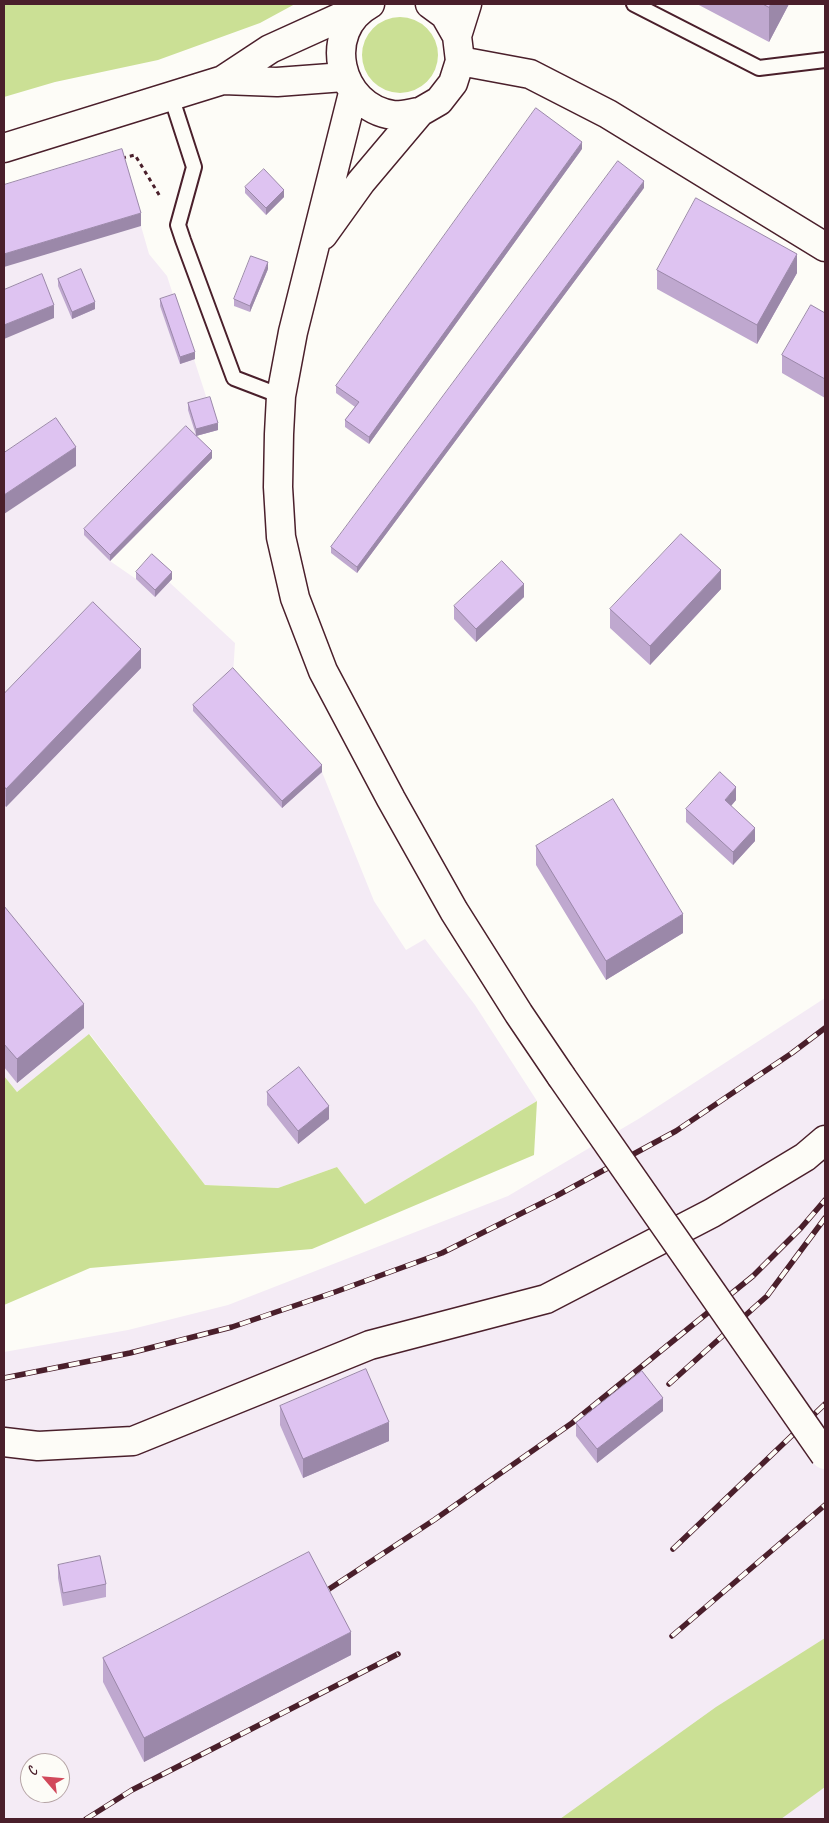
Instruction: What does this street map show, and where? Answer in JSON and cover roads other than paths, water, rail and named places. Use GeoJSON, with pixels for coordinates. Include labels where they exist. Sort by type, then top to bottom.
{"type":"FeatureCollection","features":[{"type":"Feature","properties":{"kind":"main road"},"geometry":{"type":"LineString","coordinates":[[430,4],[445,15],[458,48],[530,74],[608,114],[825,247]]}},
{"type":"Feature","properties":{"kind":"main road"},"geometry":{"type":"LineString","coordinates":[[314,248],[361,182],[420,112],[439,101],[453,83],[467,4]]}},
{"type":"Feature","properties":{"kind":"main road"},"geometry":{"type":"LineString","coordinates":[[4,148],[223,80],[270,49],[367,5]]}},
{"type":"Feature","properties":{"kind":"main road"},"geometry":{"type":"LineString","coordinates":[[367,5],[354,17],[345,30],[340,53],[349,85],[314,248],[293,332],[282,396],[279,443],[280,537],[295,598],[323,672],[454,911],[561,1076],[825,1455]]}},
{"type":"Feature","properties":{"kind":"main road"},"geometry":{"type":"LineString","coordinates":[[223,80],[349,85],[372,108],[393,115],[420,112]]}},
{"type":"Feature","properties":{"kind":"main road"},"geometry":{"type":"LineString","coordinates":[[4,1442],[38,1446],[133,1441],[370,1345],[546,1298],[712,1213],[805,1157],[825,1140]]}},
{"type":"Feature","properties":{"kind":"lane"},"geometry":{"type":"LineString","coordinates":[[634,4],[759,68],[825,60]]}},
{"type":"Feature","properties":{"kind":"lane"},"geometry":{"type":"LineString","coordinates":[[171,96],[194,167],[178,225],[234,378],[282,396]]}},
{"type":"Feature","properties":{"kind":"railway"},"geometry":{"type":"LineString","coordinates":[[4,1378],[130,1353],[232,1327],[442,1253],[558,1195],[676,1131],[792,1053],[825,1028]]}},
{"type":"Feature","properties":{"kind":"railway"},"geometry":{"type":"LineString","coordinates":[[320,1595],[434,1520],[572,1423],[753,1276],[801,1228],[825,1200]]}},
{"type":"Feature","properties":{"kind":"railway"},"geometry":{"type":"LineString","coordinates":[[669,1384],[767,1296],[825,1218]]}},
{"type":"Feature","properties":{"kind":"railway"},"geometry":{"type":"LineString","coordinates":[[673,1549],[825,1404]]}},
{"type":"Feature","properties":{"kind":"railway"},"geometry":{"type":"LineString","coordinates":[[672,1636],[825,1505]]}},
{"type":"Feature","properties":{"kind":"railway"},"geometry":{"type":"LineString","coordinates":[[86,1819],[132,1790],[398,1654]]}}]}
